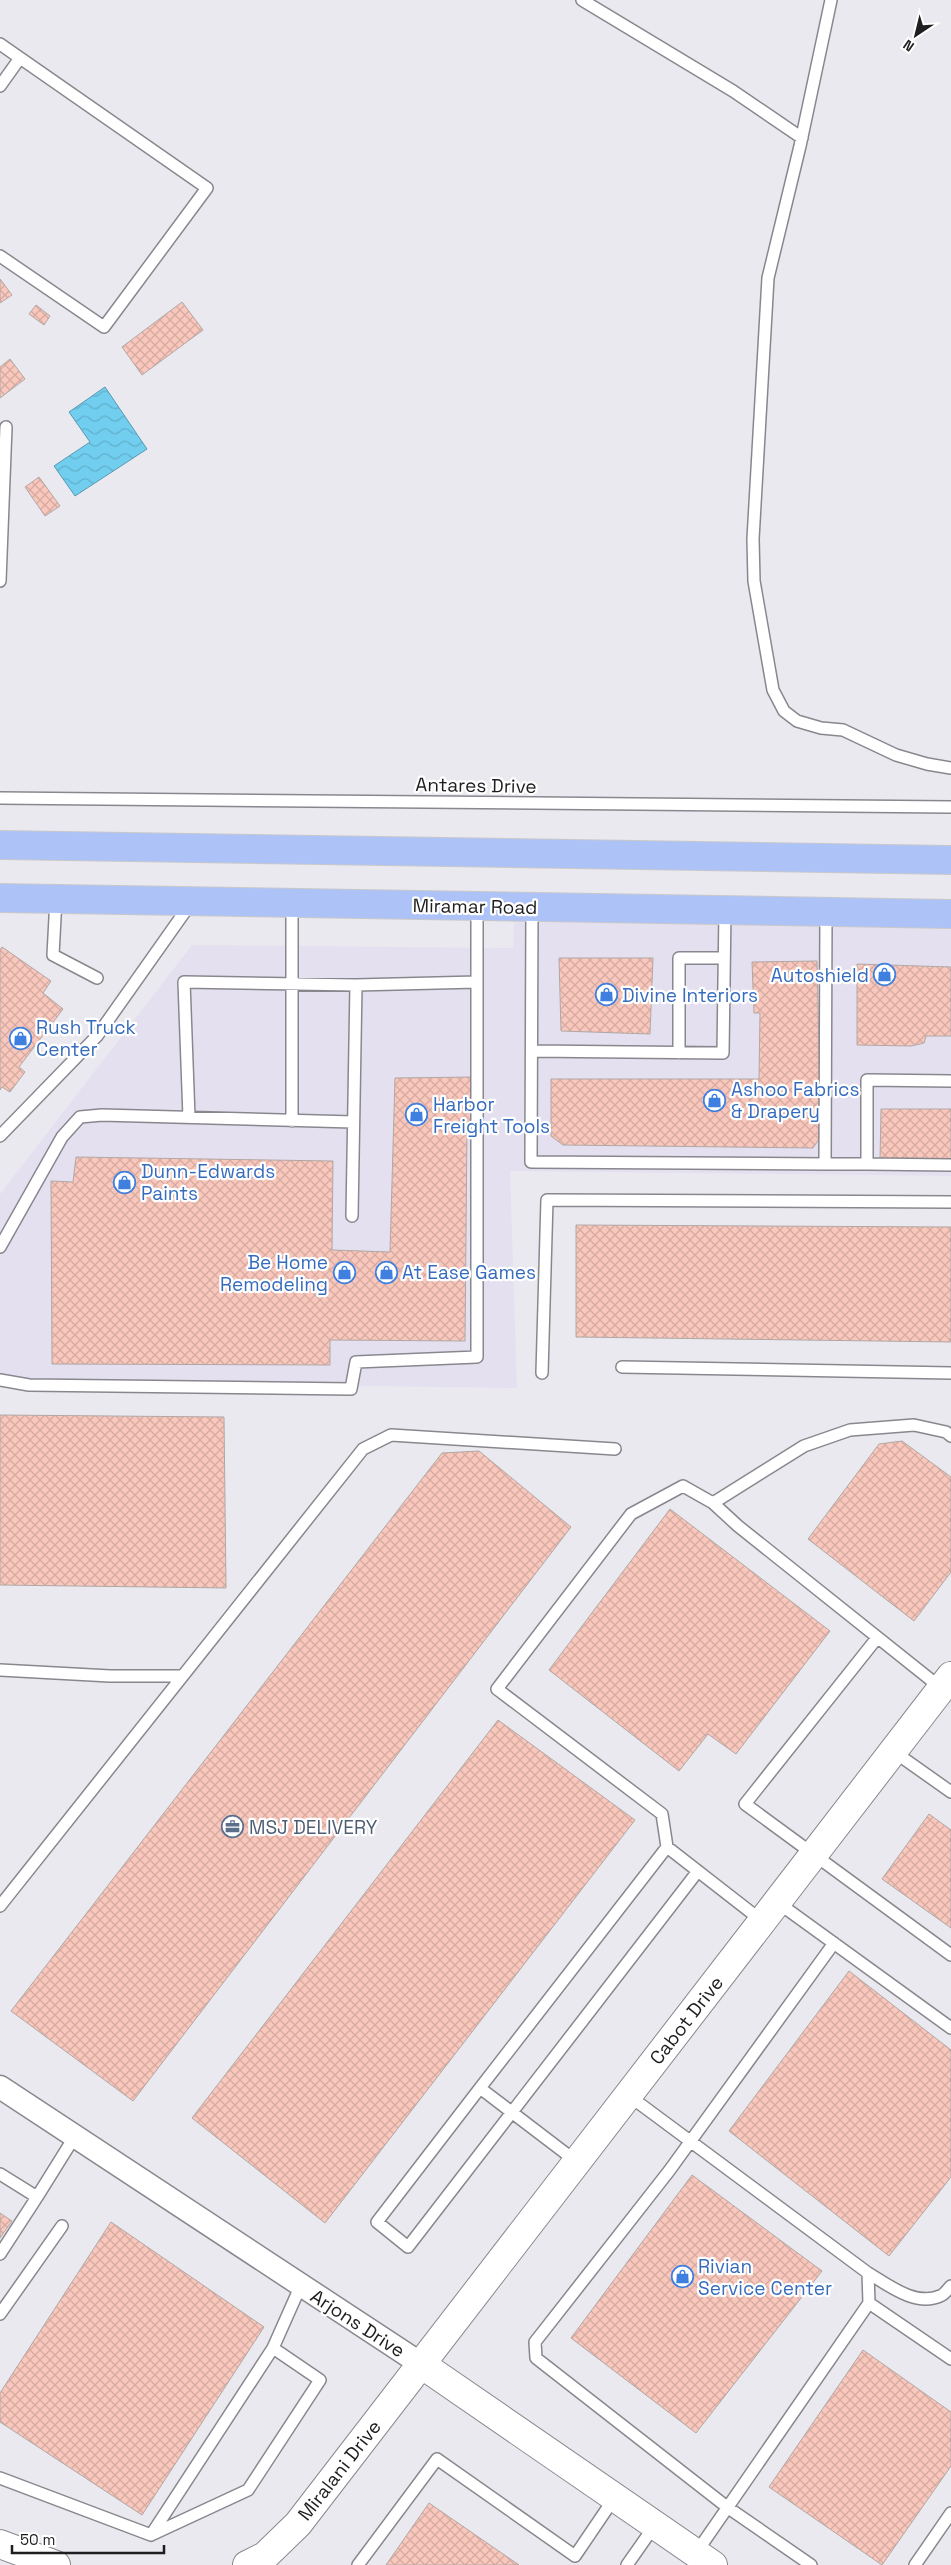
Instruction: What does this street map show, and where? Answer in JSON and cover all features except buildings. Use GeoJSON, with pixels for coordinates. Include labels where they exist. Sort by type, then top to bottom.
{"type":"FeatureCollection","features":[{"type":"Feature","properties":{"kind":"main road"},"geometry":{"type":"LineString","coordinates":[[0,845],[951,860]]}},
{"type":"Feature","properties":{"kind":"main road","name":"Miramar Road"},"geometry":{"type":"LineString","coordinates":[[0,898],[951,914]]}},
{"type":"Feature","properties":{"kind":"street","name":"Cabot Drive"},"geometry":{"type":"LineString","coordinates":[[421,2364],[893,1750],[948,1686]]}},
{"type":"Feature","properties":{"kind":"street","name":"Arjons Drive"},"geometry":{"type":"LineString","coordinates":[[0,2087],[421,2364],[704,2559]]}},
{"type":"Feature","properties":{"kind":"street","name":"Miralani Drive"},"geometry":{"type":"LineString","coordinates":[[262,2562],[298,2524],[421,2364]]}},
{"type":"Feature","properties":{"kind":"street"},"geometry":{"type":"LineString","coordinates":[[0,2544],[56,2565]]}},
{"type":"Feature","properties":{"kind":"lane"},"geometry":{"type":"LineString","coordinates":[[582,0],[733,91],[802,138]]}},
{"type":"Feature","properties":{"kind":"lane"},"geometry":{"type":"LineString","coordinates":[[831,0],[802,138],[768,278],[753,539],[754,581],[773,690],[784,711],[797,721],[821,728],[843,730],[896,755],[951,768]]}},
{"type":"Feature","properties":{"kind":"lane"},"geometry":{"type":"LineString","coordinates":[[0,44],[207,188],[104,326],[0,256]]}},
{"type":"Feature","properties":{"kind":"lane"},"geometry":{"type":"LineString","coordinates":[[0,86],[20,58]]}},
{"type":"Feature","properties":{"kind":"lane"},"geometry":{"type":"LineString","coordinates":[[0,581],[6,427]]}},
{"type":"Feature","properties":{"kind":"lane","name":"Antares Drive"},"geometry":{"type":"LineString","coordinates":[[0,798],[951,807]]}},
{"type":"Feature","properties":{"kind":"lane"},"geometry":{"type":"LineString","coordinates":[[56,899],[52,955],[97,978]]}},
{"type":"Feature","properties":{"kind":"lane"},"geometry":{"type":"LineString","coordinates":[[0,1136],[97,1036],[192,901]]}},
{"type":"Feature","properties":{"kind":"lane"},"geometry":{"type":"LineString","coordinates":[[292,903],[292,1121]]}},
{"type":"Feature","properties":{"kind":"lane"},"geometry":{"type":"LineString","coordinates":[[0,1380],[29,1385],[351,1389],[356,1362],[477,1357],[477,906]]}},
{"type":"Feature","properties":{"kind":"lane"},"geometry":{"type":"LineString","coordinates":[[532,907],[531,1162],[951,1165]]}},
{"type":"Feature","properties":{"kind":"lane"},"geometry":{"type":"LineString","coordinates":[[532,1051],[723,1054],[725,910]]}},
{"type":"Feature","properties":{"kind":"lane"},"geometry":{"type":"LineString","coordinates":[[825,1164],[826,912]]}},
{"type":"Feature","properties":{"kind":"lane"},"geometry":{"type":"LineString","coordinates":[[679,1053],[679,958],[724,958]]}},
{"type":"Feature","properties":{"kind":"lane"},"geometry":{"type":"LineString","coordinates":[[189,1118],[184,982],[356,985],[477,982]]}},
{"type":"Feature","properties":{"kind":"lane"},"geometry":{"type":"LineString","coordinates":[[352,1216],[356,985]]}},
{"type":"Feature","properties":{"kind":"lane"},"geometry":{"type":"LineString","coordinates":[[867,1164],[867,1080],[951,1081]]}},
{"type":"Feature","properties":{"kind":"lane"},"geometry":{"type":"LineString","coordinates":[[0,1247],[62,1137],[80,1117],[102,1115],[353,1122]]}},
{"type":"Feature","properties":{"kind":"lane"},"geometry":{"type":"LineString","coordinates":[[542,1374],[547,1200],[951,1202]]}},
{"type":"Feature","properties":{"kind":"lane"},"geometry":{"type":"LineString","coordinates":[[622,1367],[951,1373]]}},
{"type":"Feature","properties":{"kind":"lane"},"geometry":{"type":"LineString","coordinates":[[713,1503],[804,1446],[850,1430],[914,1425],[946,1432],[951,1436]]}},
{"type":"Feature","properties":{"kind":"lane"},"geometry":{"type":"LineString","coordinates":[[0,1906],[362,1449],[391,1435],[615,1450]]}},
{"type":"Feature","properties":{"kind":"lane"},"geometry":{"type":"LineString","coordinates":[[948,1686],[877,1638],[713,1503],[684,1486],[631,1514],[496,1689],[662,1814],[667,1847],[698,1871],[770,1911],[834,1943],[951,2028]]}},
{"type":"Feature","properties":{"kind":"lane"},"geometry":{"type":"LineString","coordinates":[[877,1638],[745,1804],[951,1955]]}},
{"type":"Feature","properties":{"kind":"lane"},"geometry":{"type":"LineString","coordinates":[[0,1670],[110,1676],[182,1676]]}},
{"type":"Feature","properties":{"kind":"lane"},"geometry":{"type":"LineString","coordinates":[[893,1750],[951,1792]]}},
{"type":"Feature","properties":{"kind":"lane"},"geometry":{"type":"LineString","coordinates":[[667,1847],[377,2222],[408,2247],[698,1871]]}},
{"type":"Feature","properties":{"kind":"lane"},"geometry":{"type":"LineString","coordinates":[[811,2565],[727,2508],[536,2358],[535,2342],[691,2140],[834,1943]]}},
{"type":"Feature","properties":{"kind":"lane"},"geometry":{"type":"LineString","coordinates":[[480,2088],[576,2162]]}},
{"type":"Feature","properties":{"kind":"lane"},"geometry":{"type":"LineString","coordinates":[[628,2095],[868,2273],[900,2292],[920,2298],[940,2296],[951,2286]]}},
{"type":"Feature","properties":{"kind":"lane"},"geometry":{"type":"LineString","coordinates":[[0,2254],[75,2136]]}},
{"type":"Feature","properties":{"kind":"lane"},"geometry":{"type":"LineString","coordinates":[[0,2174],[36,2197]]}},
{"type":"Feature","properties":{"kind":"lane"},"geometry":{"type":"LineString","coordinates":[[0,2314],[62,2226]]}},
{"type":"Feature","properties":{"kind":"lane"},"geometry":{"type":"LineString","coordinates":[[704,2559],[727,2508],[869,2303],[868,2273]]}},
{"type":"Feature","properties":{"kind":"lane"},"geometry":{"type":"LineString","coordinates":[[151,2535],[273,2348],[301,2286]]}},
{"type":"Feature","properties":{"kind":"lane"},"geometry":{"type":"LineString","coordinates":[[869,2303],[951,2359]]}},
{"type":"Feature","properties":{"kind":"lane"},"geometry":{"type":"LineString","coordinates":[[0,2478],[151,2535],[248,2490],[320,2380],[273,2348]]}},
{"type":"Feature","properties":{"kind":"lane"},"geometry":{"type":"LineString","coordinates":[[358,2565],[437,2459],[575,2556],[615,2497]]}},
{"type":"Feature","properties":{"kind":"lane"},"geometry":{"type":"LineString","coordinates":[[915,2565],[951,2513]]}},
{"type":"Feature","properties":{"kind":"lane"},"geometry":{"type":"LineString","coordinates":[[626,2565],[655,2525]]}},
{"type":"Feature","properties":{"kind":"shaded area"},"geometry":{"type":"Polygon","coordinates":[[[514,922],[951,927],[951,1176],[510,1171],[517,1388],[0,1381],[0,1194],[192,945],[513,948],[514,922]]]}},
{"type":"Feature","properties":{"kind":"water"},"geometry":{"type":"Polygon","coordinates":[[[105,387],[147,449],[75,496],[54,466],[90,442],[69,412],[105,387]]]}},
{"type":"Feature","properties":{"kind":"place","name":"Autoshield"},"geometry":{"type":"Point","coordinates":[885,975]}},
{"type":"Feature","properties":{"kind":"place","name":"Divine Interiors"},"geometry":{"type":"Point","coordinates":[606,995]}},
{"type":"Feature","properties":{"kind":"place","name":"Rush Truck Center"},"geometry":{"type":"Point","coordinates":[20,1038]}},
{"type":"Feature","properties":{"kind":"place","name":"Ashoo Fabrics & Drapery"},"geometry":{"type":"Point","coordinates":[715,1100]}},
{"type":"Feature","properties":{"kind":"place","name":"Harbor Freight Tools"},"geometry":{"type":"Point","coordinates":[417,1115]}},
{"type":"Feature","properties":{"kind":"place","name":"Dunn-Edwards Paints"},"geometry":{"type":"Point","coordinates":[125,1182]}},
{"type":"Feature","properties":{"kind":"place","name":"At Ease Games"},"geometry":{"type":"Point","coordinates":[386,1272]}},
{"type":"Feature","properties":{"kind":"place","name":"Be Home Remodeling"},"geometry":{"type":"Point","coordinates":[344,1273]}},
{"type":"Feature","properties":{"kind":"place","name":"MSJ DELIVERY"},"geometry":{"type":"Point","coordinates":[233,1827]}},
{"type":"Feature","properties":{"kind":"place","name":"Rivian Service Center"},"geometry":{"type":"Point","coordinates":[682,2277]}}]}
